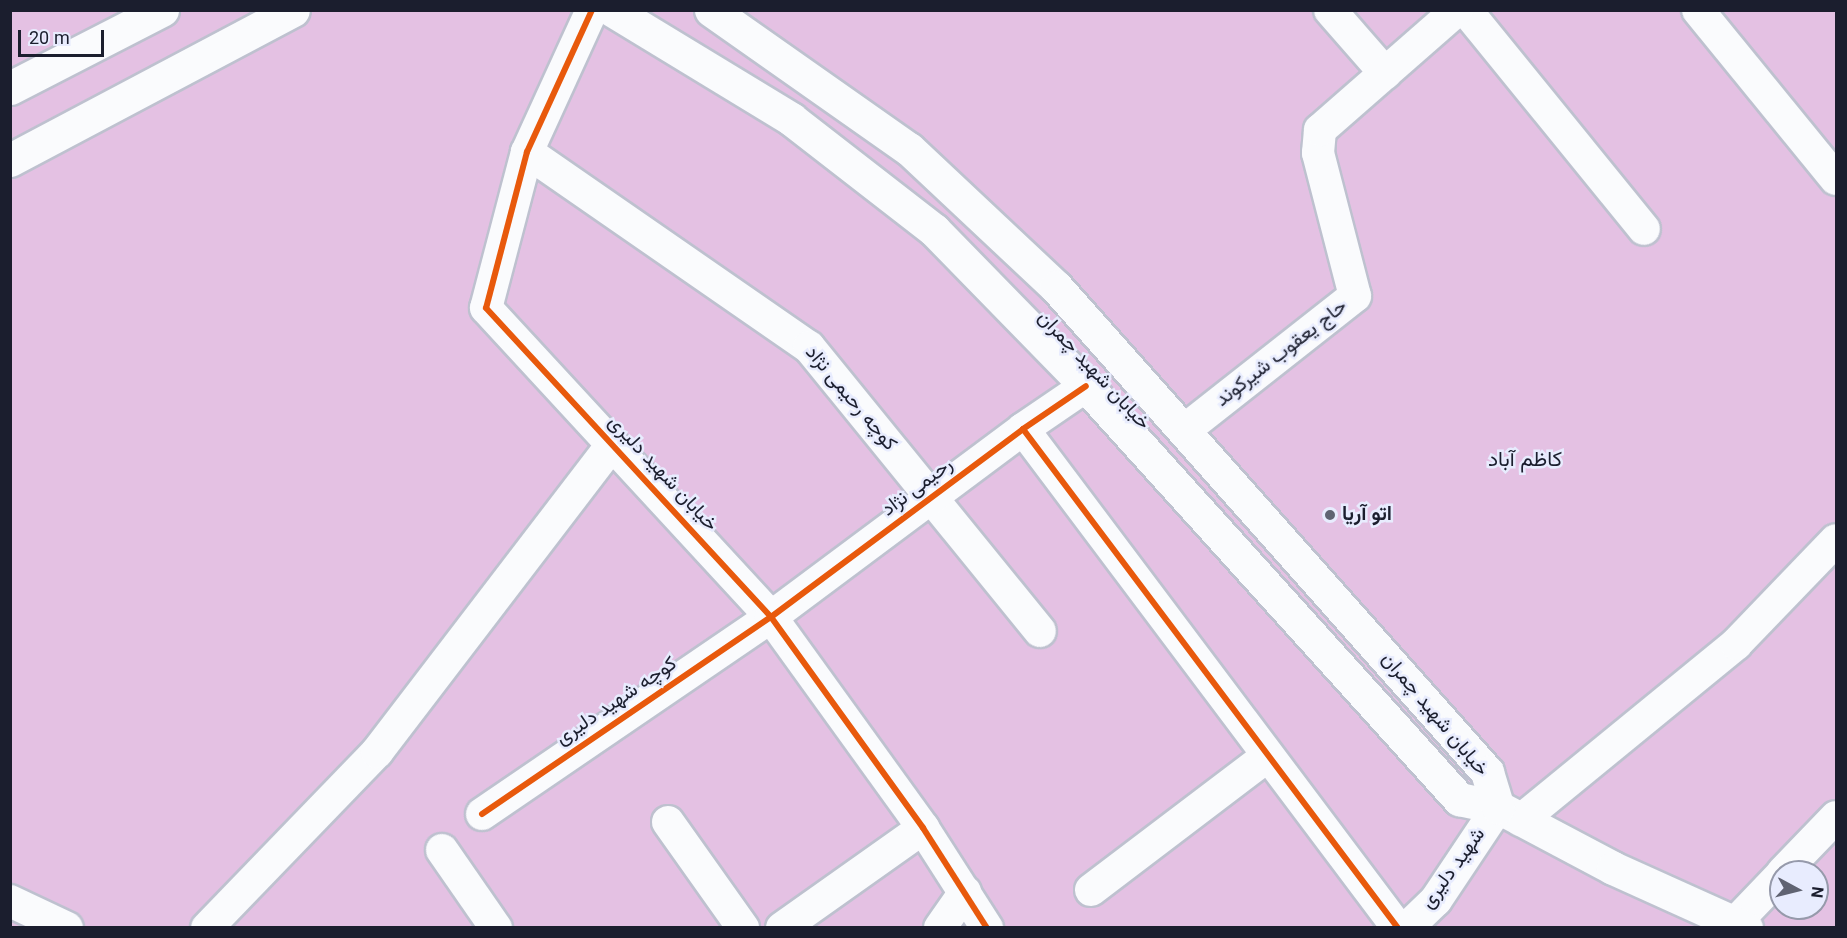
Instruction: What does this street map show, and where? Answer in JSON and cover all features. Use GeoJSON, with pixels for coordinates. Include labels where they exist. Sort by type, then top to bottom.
{"type":"FeatureCollection","features":[{"type":"Feature","properties":{"kind":"main road"},"geometry":{"type":"LineString","coordinates":[[10,88],[162,10]]}},
{"type":"Feature","properties":{"kind":"main road"},"geometry":{"type":"LineString","coordinates":[[10,160],[293,10]]}},
{"type":"Feature","properties":{"kind":"main road","name":"خیابان شهید چمران"},"geometry":{"type":"LineString","coordinates":[[612,10],[791,119],[934,230],[1086,386],[1459,799],[1509,813],[1613,868],[1741,925]]}},
{"type":"Feature","properties":{"kind":"main road","name":"خیابان شهید چمران"},"geometry":{"type":"LineString","coordinates":[[711,10],[909,149],[1056,287],[1186,429],[1487,772],[1509,813]]}},
{"type":"Feature","properties":{"kind":"street","name":"خیابان شهید دلیری"},"geometry":{"type":"LineString","coordinates":[[592,10],[528,152],[486,308],[771,617],[923,828],[987,927]]}},
{"type":"Feature","properties":{"kind":"street"},"geometry":{"type":"LineString","coordinates":[[1330,10],[1385,73]]}},
{"type":"Feature","properties":{"kind":"street","name":"حاج یعقوب شیرکوند"},"geometry":{"type":"LineString","coordinates":[[1186,429],[1355,296],[1318,153],[1320,130],[1457,10]]}},
{"type":"Feature","properties":{"kind":"street"},"geometry":{"type":"LineString","coordinates":[[1466,10],[1644,229]]}},
{"type":"Feature","properties":{"kind":"street"},"geometry":{"type":"LineString","coordinates":[[1698,10],[1836,179]]}},
{"type":"Feature","properties":{"kind":"street","name":"کوچه رحیمی نژاد"},"geometry":{"type":"LineString","coordinates":[[528,152],[809,347],[1041,631]]}},
{"type":"Feature","properties":{"kind":"street","name":"رحیمی نژاد"},"geometry":{"type":"LineString","coordinates":[[771,617],[933,499],[1023,429],[1086,386]]}},
{"type":"Feature","properties":{"kind":"street"},"geometry":{"type":"LineString","coordinates":[[1023,429],[1266,757],[1398,927]]}},
{"type":"Feature","properties":{"kind":"street"},"geometry":{"type":"LineString","coordinates":[[207,927],[377,752],[612,445]]}},
{"type":"Feature","properties":{"kind":"street","name":"شهید دلیری"},"geometry":{"type":"LineString","coordinates":[[1407,927],[1436,900],[1509,813],[1736,644],[1836,540]]}},
{"type":"Feature","properties":{"kind":"street","name":"کوچه شهید دلیری"},"geometry":{"type":"LineString","coordinates":[[482,814],[771,617]]}},
{"type":"Feature","properties":{"kind":"street"},"geometry":{"type":"LineString","coordinates":[[1091,890],[1266,757]]}},
{"type":"Feature","properties":{"kind":"street"},"geometry":{"type":"LineString","coordinates":[[1795,860],[1836,817]]}},
{"type":"Feature","properties":{"kind":"street"},"geometry":{"type":"LineString","coordinates":[[668,822],[743,927]]}},
{"type":"Feature","properties":{"kind":"street"},"geometry":{"type":"LineString","coordinates":[[782,927],[923,828]]}},
{"type":"Feature","properties":{"kind":"street"},"geometry":{"type":"LineString","coordinates":[[442,850],[496,927]]}},
{"type":"Feature","properties":{"kind":"street"},"geometry":{"type":"LineString","coordinates":[[1741,925],[1769,889]]}},
{"type":"Feature","properties":{"kind":"street"},"geometry":{"type":"LineString","coordinates":[[940,927],[965,892]]}},
{"type":"Feature","properties":{"kind":"street"},"geometry":{"type":"LineString","coordinates":[[10,901],[67,927]]}},
{"type":"Feature","properties":{"kind":"shaded area"},"geometry":{"type":"Polygon","coordinates":[[[10,11],[1836,11],[1836,927],[11,927],[10,11]]]}},
{"type":"Feature","properties":{"kind":"cycle path"},"geometry":{"type":"LineString","coordinates":[[592,10],[527,152],[486,308],[771,617],[923,828],[987,928]]}},
{"type":"Feature","properties":{"kind":"cycle path"},"geometry":{"type":"LineString","coordinates":[[482,814],[771,617],[1023,429],[1086,386]]}},
{"type":"Feature","properties":{"kind":"cycle path"},"geometry":{"type":"LineString","coordinates":[[1023,429],[1398,928]]}},
{"type":"Feature","properties":{"kind":"place","name":"اتو آریا"},"geometry":{"type":"Point","coordinates":[1330,515]}},
{"type":"Feature","properties":{"kind":"district","name":"کاظم آباد"},"geometry":{"type":"Point","coordinates":[1525,461]}}]}
